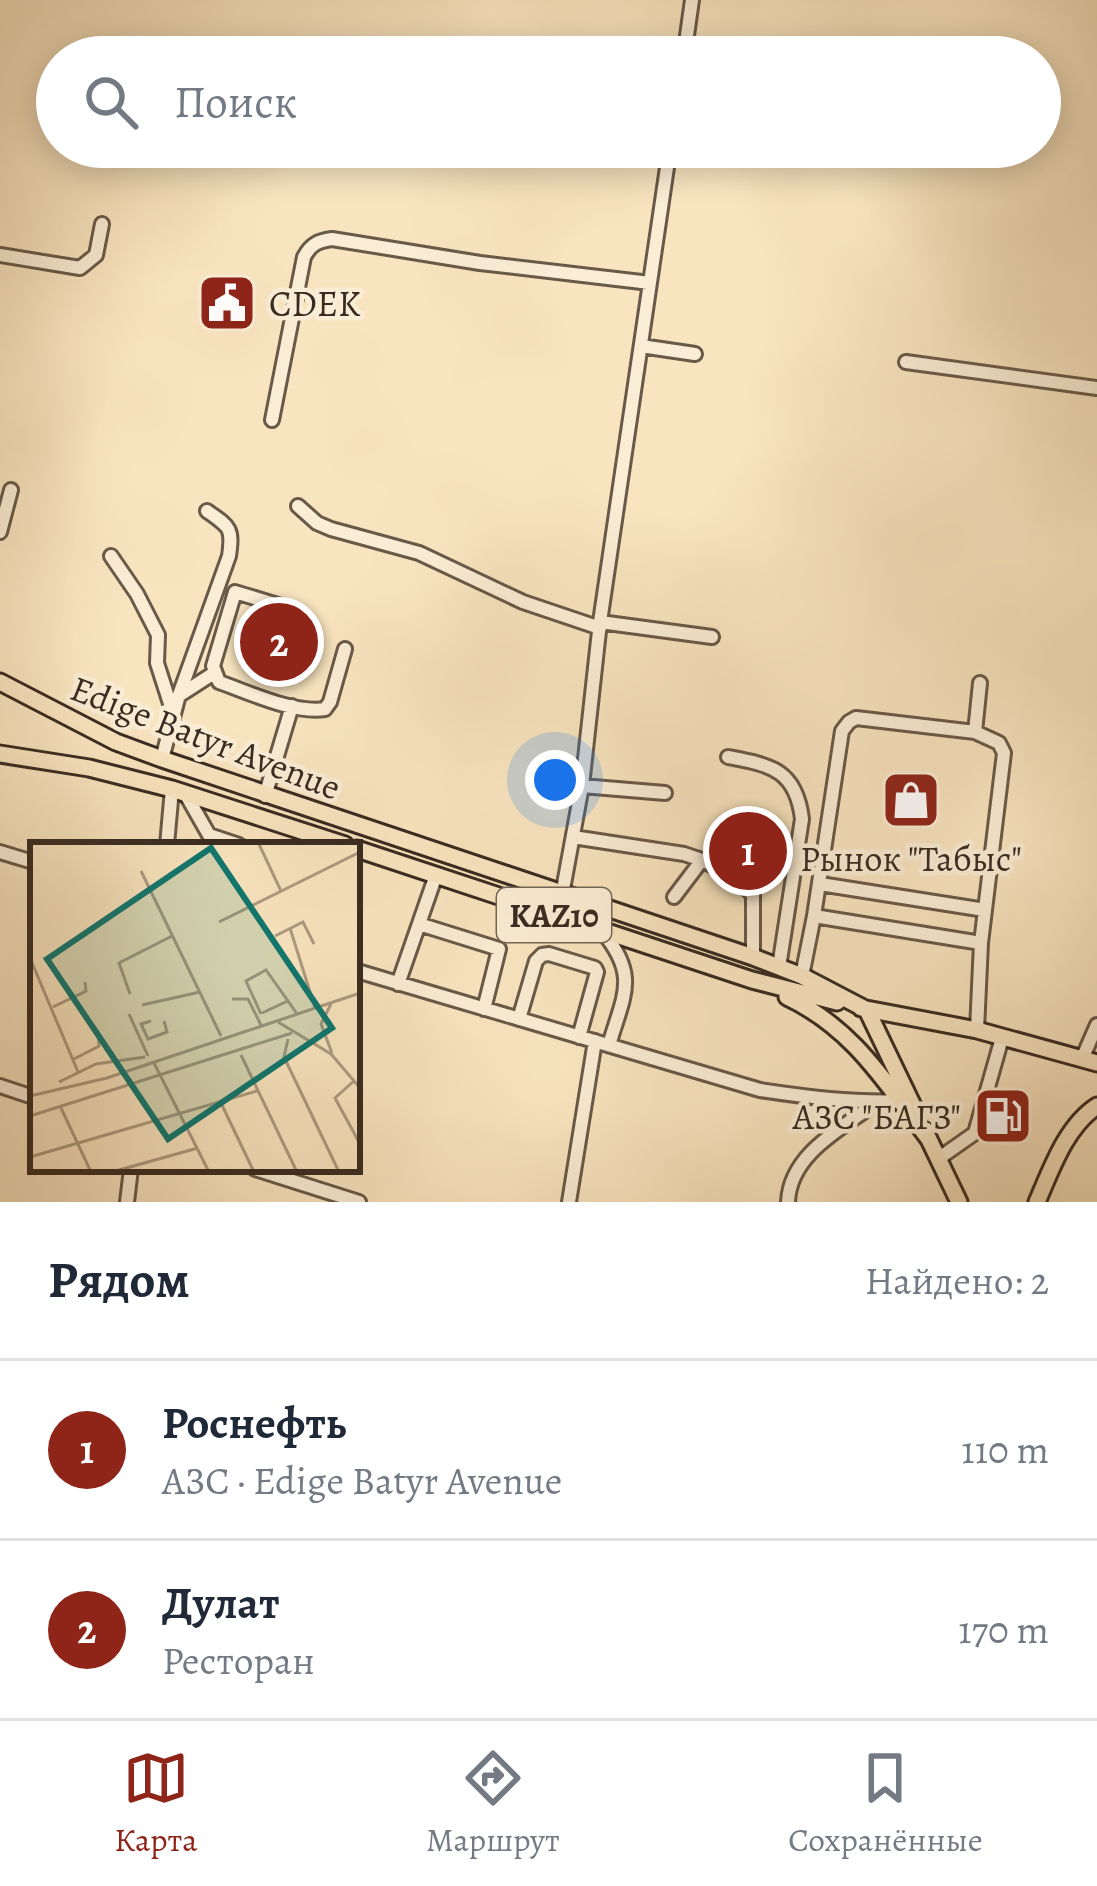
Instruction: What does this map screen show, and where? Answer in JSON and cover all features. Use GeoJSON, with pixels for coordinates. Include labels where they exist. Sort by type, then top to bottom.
{"type":"FeatureCollection","features":[{"type":"Feature","properties":{"kind":"main road","name":"Edige Batyr Avenue"},"geometry":{"type":"LineString","coordinates":[[0,682],[116,742],[752,957],[802,976],[867,1010]]}},
{"type":"Feature","properties":{"kind":"main road","name":"Edige Batyr Avenue"},"geometry":{"type":"LineString","coordinates":[[0,754],[89,768],[178,790],[336,842]]}},
{"type":"Feature","properties":{"kind":"main road","name":"Edige Batyr Avenue"},"geometry":{"type":"LineString","coordinates":[[360,852],[752,980],[1090,1061]]}},
{"type":"Feature","properties":{"kind":"main road","name":"KAZ10"},"geometry":{"type":"LineString","coordinates":[[752,980],[838,1029],[874,1066],[928,1138]]}},
{"type":"Feature","properties":{"kind":"main road","name":"KAZ10"},"geometry":{"type":"LineString","coordinates":[[867,1010],[959,1202]]}},
{"type":"Feature","properties":{"kind":"main road"},"geometry":{"type":"LineString","coordinates":[[1037,1202],[1059,1152],[1089,1110],[1097,1106]]}},
{"type":"Feature","properties":{"kind":"street"},"geometry":{"type":"LineString","coordinates":[[687,36],[692,0]]}},
{"type":"Feature","properties":{"kind":"street"},"geometry":{"type":"LineString","coordinates":[[562,895],[667,168]]}},
{"type":"Feature","properties":{"kind":"street"},"geometry":{"type":"LineString","coordinates":[[0,255],[80,268],[96,256],[102,224]]}},
{"type":"Feature","properties":{"kind":"street"},"geometry":{"type":"LineString","coordinates":[[272,420],[304,256],[320,240],[650,283]]}},
{"type":"Feature","properties":{"kind":"street"},"geometry":{"type":"LineString","coordinates":[[641,346],[695,354]]}},
{"type":"Feature","properties":{"kind":"street"},"geometry":{"type":"LineString","coordinates":[[906,362],[1097,388]]}},
{"type":"Feature","properties":{"kind":"street"},"geometry":{"type":"LineString","coordinates":[[0,532],[11,490]]}},
{"type":"Feature","properties":{"kind":"street"},"geometry":{"type":"LineString","coordinates":[[298,506],[331,529],[419,553],[523,602],[600,625],[712,637]]}},
{"type":"Feature","properties":{"kind":"street"},"geometry":{"type":"LineString","coordinates":[[163,759],[179,695],[229,556],[232,535],[207,511]]}},
{"type":"Feature","properties":{"kind":"street"},"geometry":{"type":"LineString","coordinates":[[111,556],[158,635],[157,663],[174,717]]}},
{"type":"Feature","properties":{"kind":"street"},"geometry":{"type":"LineString","coordinates":[[291,608],[235,592],[213,666],[219,682],[292,706],[325,709],[345,649]]}},
{"type":"Feature","properties":{"kind":"street"},"geometry":{"type":"LineString","coordinates":[[179,695],[214,673]]}},
{"type":"Feature","properties":{"kind":"street"},"geometry":{"type":"LineString","coordinates":[[975,732],[980,683]]}},
{"type":"Feature","properties":{"kind":"street"},"geometry":{"type":"LineString","coordinates":[[265,796],[292,706]]}},
{"type":"Feature","properties":{"kind":"street"},"geometry":{"type":"LineString","coordinates":[[802,976],[842,731],[848,722],[856,718],[975,732],[999,743],[1004,753],[981,943],[976,1030]]}},
{"type":"Feature","properties":{"kind":"street"},"geometry":{"type":"LineString","coordinates":[[728,757],[772,765],[787,780],[801,807],[779,968]]}},
{"type":"Feature","properties":{"kind":"street"},"geometry":{"type":"LineString","coordinates":[[581,786],[665,793]]}},
{"type":"Feature","properties":{"kind":"street"},"geometry":{"type":"LineString","coordinates":[[168,842],[178,790]]}},
{"type":"Feature","properties":{"kind":"street"},"geometry":{"type":"LineString","coordinates":[[178,790],[209,835],[230,842]]}},
{"type":"Feature","properties":{"kind":"street"},"geometry":{"type":"LineString","coordinates":[[721,868],[737,829],[756,835],[756,843]]}},
{"type":"Feature","properties":{"kind":"street"},"geometry":{"type":"LineString","coordinates":[[573,837],[684,854],[721,868],[753,895]]}},
{"type":"Feature","properties":{"kind":"street"},"geometry":{"type":"LineString","coordinates":[[0,852],[30,861]]}},
{"type":"Feature","properties":{"kind":"street"},"geometry":{"type":"LineString","coordinates":[[752,957],[753,859]]}},
{"type":"Feature","properties":{"kind":"street"},"geometry":{"type":"LineString","coordinates":[[674,897],[702,860]]}},
{"type":"Feature","properties":{"kind":"street"},"geometry":{"type":"LineString","coordinates":[[398,984],[436,875]]}},
{"type":"Feature","properties":{"kind":"street"},"geometry":{"type":"LineString","coordinates":[[820,884],[985,910]]}},
{"type":"Feature","properties":{"kind":"street"},"geometry":{"type":"LineString","coordinates":[[814,916],[981,943]]}},
{"type":"Feature","properties":{"kind":"street"},"geometry":{"type":"LineString","coordinates":[[419,924],[499,949],[484,1009]]}},
{"type":"Feature","properties":{"kind":"street"},"geometry":{"type":"LineString","coordinates":[[569,1202],[602,1043],[626,986],[619,951],[601,930]]}},
{"type":"Feature","properties":{"kind":"street"},"geometry":{"type":"LineString","coordinates":[[519,1019],[536,961],[549,954],[597,972],[579,1037]]}},
{"type":"Feature","properties":{"kind":"street"},"geometry":{"type":"LineString","coordinates":[[360,972],[760,1090],[899,1101]]}},
{"type":"Feature","properties":{"kind":"street"},"geometry":{"type":"LineString","coordinates":[[1090,1061],[1097,1025]]}},
{"type":"Feature","properties":{"kind":"street"},"geometry":{"type":"LineString","coordinates":[[938,1159],[975,1133],[1002,1038]]}},
{"type":"Feature","properties":{"kind":"street"},"geometry":{"type":"LineString","coordinates":[[0,1086],[30,1096]]}},
{"type":"Feature","properties":{"kind":"street"},"geometry":{"type":"LineString","coordinates":[[788,1202],[789,1186],[807,1154],[877,1102]]}},
{"type":"Feature","properties":{"kind":"street"},"geometry":{"type":"LineString","coordinates":[[127,1202],[131,1172]]}},
{"type":"Feature","properties":{"kind":"street"},"geometry":{"type":"LineString","coordinates":[[264,1172],[356,1202]]}},
{"type":"Feature","properties":{"kind":"place","name":"CDEK"},"geometry":{"type":"Point","coordinates":[227,303]}},
{"type":"Feature","properties":{"kind":"place","name":"Дулат"},"geometry":{"type":"Point","coordinates":[279,642]}},
{"type":"Feature","properties":{"kind":"place","name":"Рынок \"Табыс\""},"geometry":{"type":"Point","coordinates":[911,800]}},
{"type":"Feature","properties":{"kind":"place","name":"Роснефть"},"geometry":{"type":"Point","coordinates":[748,851]}},
{"type":"Feature","properties":{"kind":"place","name":"АЗС \"БАГЗ\""},"geometry":{"type":"Point","coordinates":[1003,1116]}}]}
